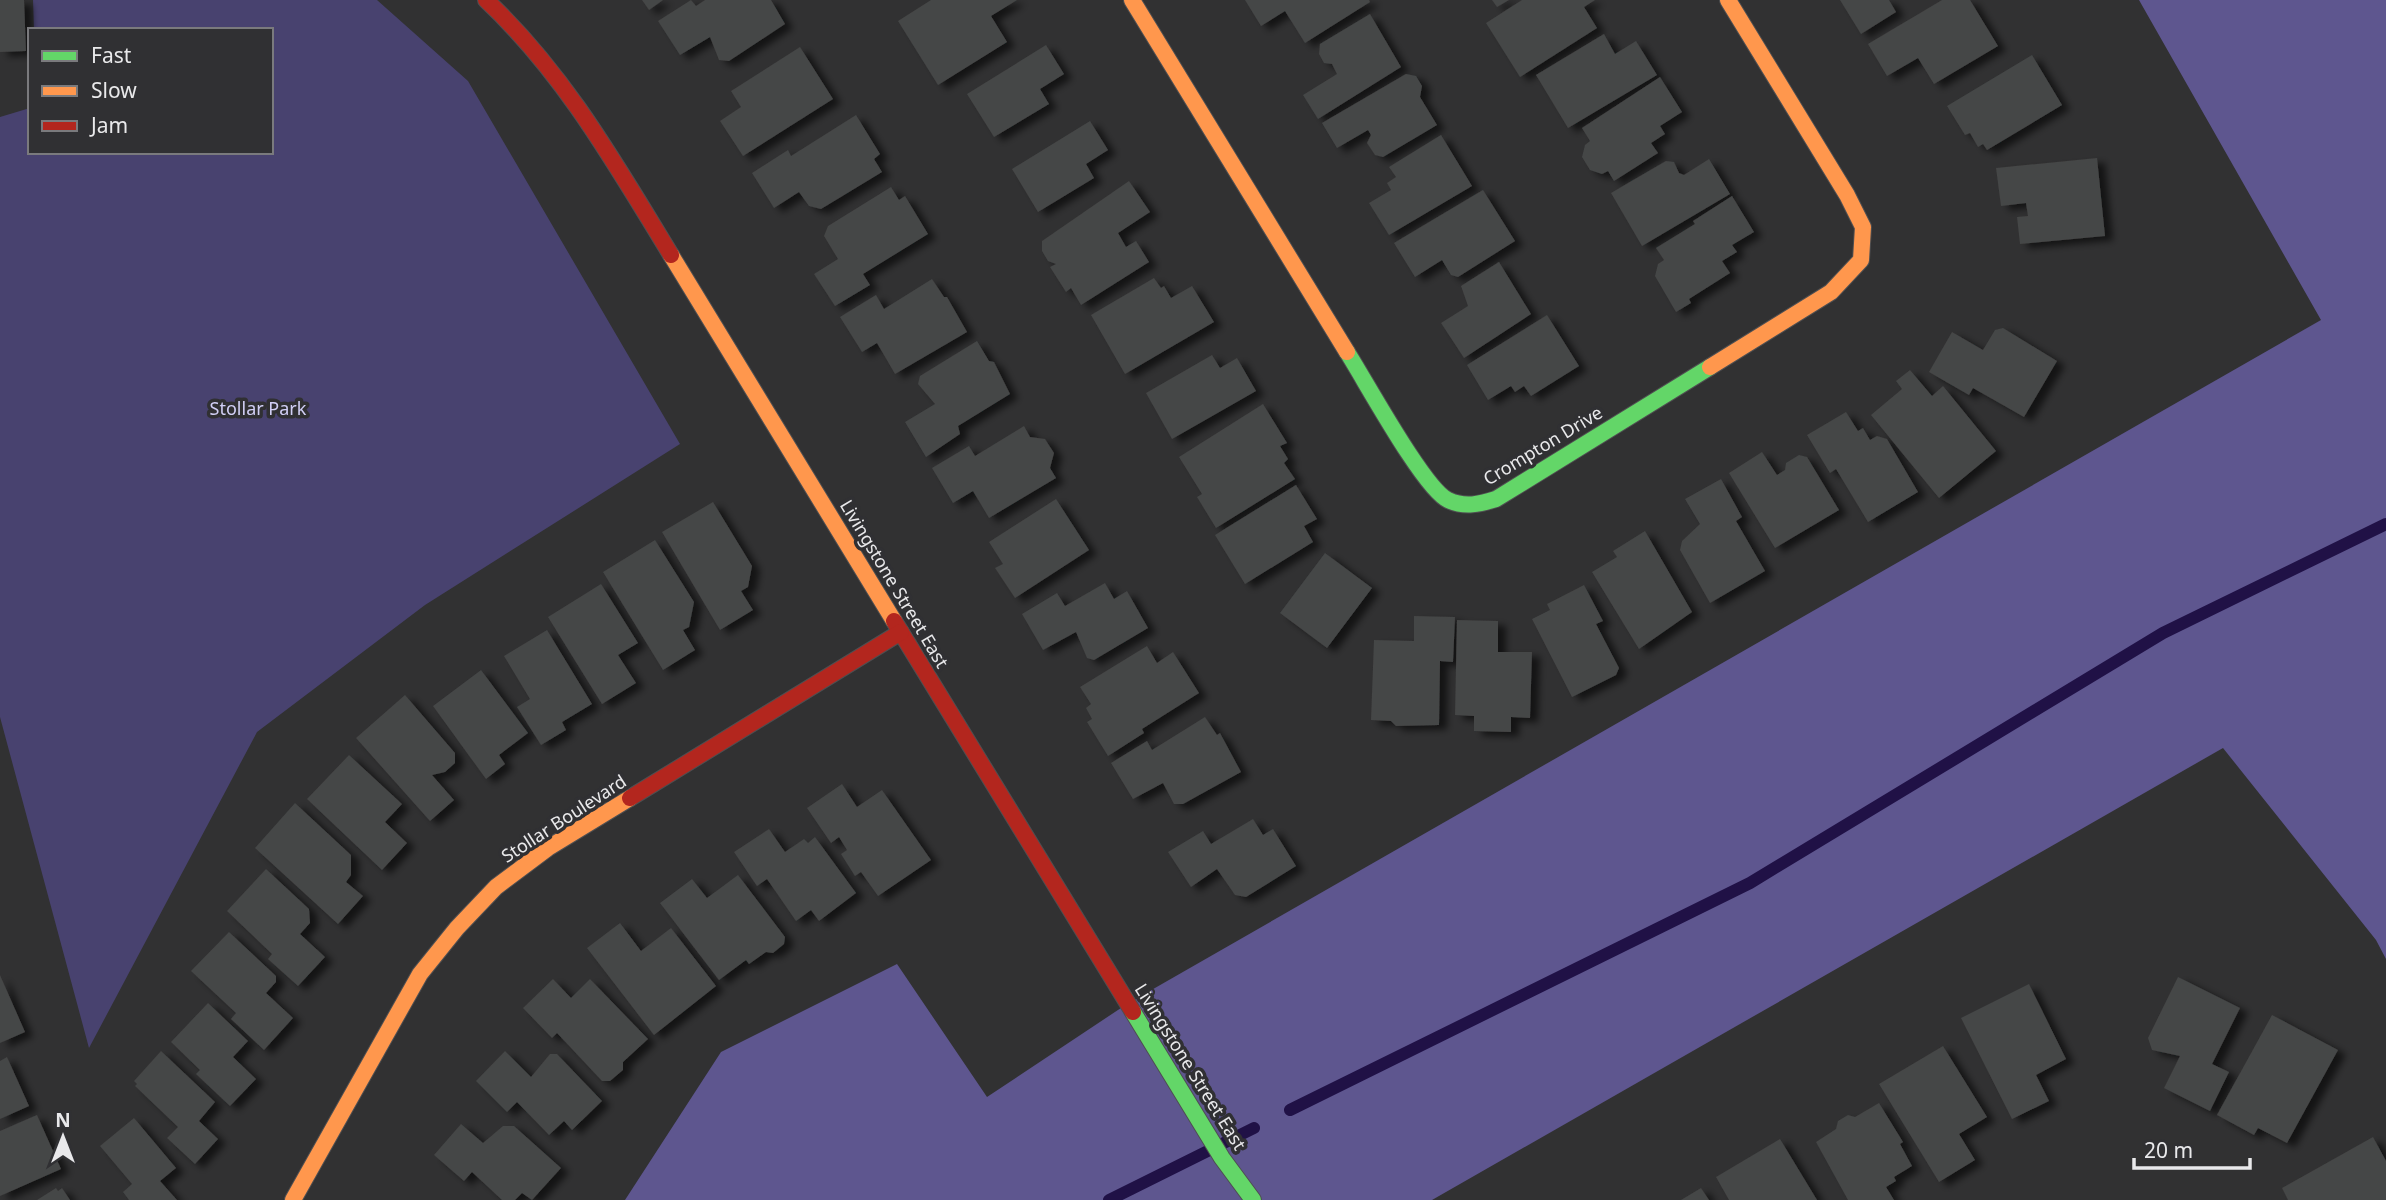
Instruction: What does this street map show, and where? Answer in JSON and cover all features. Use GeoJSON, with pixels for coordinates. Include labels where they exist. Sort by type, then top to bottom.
{"type":"FeatureCollection","features":[{"type":"Feature","properties":{"kind":"street","name":"Livingstone Street East"},"geometry":{"type":"LineString","coordinates":[[486,0],[567,92],[599,138],[1222,1158],[1253,1200]]}},
{"type":"Feature","properties":{"kind":"street","name":"Crompton Drive"},"geometry":{"type":"LineString","coordinates":[[1132,0],[1424,477],[1447,500],[1473,506],[1496,499],[1831,292],[1860,260],[1863,227],[1847,195],[1728,0]]}},
{"type":"Feature","properties":{"kind":"street","name":"Stollar Boulevard"},"geometry":{"type":"LineString","coordinates":[[293,1200],[420,974],[457,928],[496,887],[548,848],[901,632]]}},
{"type":"Feature","properties":{"kind":"green space","name":"Stollar Park"},"geometry":{"type":"Polygon","coordinates":[[[33,0],[377,0],[468,81],[680,444],[425,605],[257,732],[89,1048],[0,717],[0,117],[28,109],[28,154],[273,154],[273,28],[34,28],[33,0]]]}},
{"type":"Feature","properties":{"kind":"shaded area"},"geometry":{"type":"Polygon","coordinates":[[[2139,0],[2386,0],[2386,959],[2376,940],[2223,748],[1432,1200],[625,1200],[721,1052],[897,964],[987,1097],[1127,1004],[2321,320],[2139,0]]]}},
{"type":"Feature","properties":{"kind":"building"},"geometry":{"type":"Polygon","coordinates":[[[0,0],[24,0],[26,51],[0,52],[0,0]]]}},
{"type":"Feature","properties":{"kind":"building"},"geometry":{"type":"Polygon","coordinates":[[[642,0],[663,0],[649,10],[642,0]]]}},
{"type":"Feature","properties":{"kind":"building"},"geometry":{"type":"Polygon","coordinates":[[[691,0],[696,6],[705,0],[771,0],[785,24],[729,61],[719,60],[710,37],[680,55],[658,21],[691,0]]]}},
{"type":"Feature","properties":{"kind":"building"},"geometry":{"type":"Polygon","coordinates":[[[931,0],[1017,0],[991,16],[1007,42],[938,85],[898,21],[931,0]]]}},
{"type":"Feature","properties":{"kind":"building"},"geometry":{"type":"Polygon","coordinates":[[[1245,0],[1370,2],[1305,43],[1285,11],[1261,26],[1245,0]]]}},
{"type":"Feature","properties":{"kind":"building"},"geometry":{"type":"Polygon","coordinates":[[[1492,0],[1509,0],[1497,7],[1492,0]]]}},
{"type":"Feature","properties":{"kind":"building"},"geometry":{"type":"Polygon","coordinates":[[[1522,0],[1595,0],[1584,7],[1597,28],[1520,77],[1486,23],[1522,0]]]}},
{"type":"Feature","properties":{"kind":"building"},"geometry":{"type":"Polygon","coordinates":[[[1840,0],[1889,0],[1896,12],[1861,34],[1840,0]]]}},
{"type":"Feature","properties":{"kind":"building"},"geometry":{"type":"Polygon","coordinates":[[[1942,0],[1970,0],[1998,46],[1934,84],[1918,58],[1887,76],[1868,44],[1942,0]]]}},
{"type":"Feature","properties":{"kind":"building"},"geometry":{"type":"Polygon","coordinates":[[[1370,14],[1401,67],[1318,119],[1303,95],[1337,74],[1332,64],[1324,63],[1319,54],[1320,44],[1370,14]]]}},
{"type":"Feature","properties":{"kind":"building"},"geometry":{"type":"Polygon","coordinates":[[[1604,34],[1615,54],[1636,41],[1657,75],[1568,128],[1536,75],[1604,34]]]}},
{"type":"Feature","properties":{"kind":"building"},"geometry":{"type":"Polygon","coordinates":[[[1046,45],[1064,74],[1040,89],[1049,104],[994,137],[967,94],[1046,45]]]}},
{"type":"Feature","properties":{"kind":"building"},"geometry":{"type":"Polygon","coordinates":[[[800,47],[833,99],[743,156],[720,121],[741,107],[731,91],[800,47]]]}},
{"type":"Feature","properties":{"kind":"building"},"geometry":{"type":"Polygon","coordinates":[[[2032,55],[2062,105],[1987,150],[1983,144],[1978,147],[1970,133],[1965,135],[1947,106],[2032,55]]]}},
{"type":"Feature","properties":{"kind":"building"},"geometry":{"type":"Polygon","coordinates":[[[1406,74],[1416,76],[1422,86],[1420,97],[1437,125],[1383,157],[1375,155],[1367,143],[1371,135],[1368,130],[1337,148],[1322,123],[1406,74]]]}},
{"type":"Feature","properties":{"kind":"building"},"geometry":{"type":"Polygon","coordinates":[[[1660,77],[1682,112],[1660,126],[1665,134],[1651,143],[1658,153],[1614,181],[1608,171],[1602,174],[1590,170],[1582,157],[1585,145],[1590,141],[1582,128],[1660,77]]]}},
{"type":"Feature","properties":{"kind":"building"},"geometry":{"type":"Polygon","coordinates":[[[856,115],[880,154],[874,159],[882,172],[821,209],[809,206],[799,192],[774,208],[752,173],[788,150],[791,156],[856,115]]]}},
{"type":"Feature","properties":{"kind":"building"},"geometry":{"type":"Polygon","coordinates":[[[1090,121],[1108,150],[1086,164],[1094,178],[1038,212],[1012,169],[1090,121]]]}},
{"type":"Feature","properties":{"kind":"building"},"geometry":{"type":"Polygon","coordinates":[[[1441,135],[1472,186],[1389,235],[1369,203],[1391,190],[1387,183],[1396,177],[1389,167],[1441,135]]]}},
{"type":"Feature","properties":{"kind":"building"},"geometry":{"type":"Polygon","coordinates":[[[2097,158],[2105,236],[2020,244],[2017,217],[2028,216],[2026,203],[2001,206],[1996,168],[2097,158]]]}},
{"type":"Feature","properties":{"kind":"building"},"geometry":{"type":"Polygon","coordinates":[[[1709,159],[1730,194],[1642,246],[1611,193],[1666,161],[1674,162],[1679,173],[1684,175],[1709,159]]]}},
{"type":"Feature","properties":{"kind":"building"},"geometry":{"type":"Polygon","coordinates":[[[1129,181],[1150,212],[1118,233],[1126,247],[1136,241],[1149,262],[1081,305],[1071,288],[1066,292],[1050,267],[1056,264],[1048,261],[1042,251],[1042,241],[1129,181]]]}},
{"type":"Feature","properties":{"kind":"building"},"geometry":{"type":"Polygon","coordinates":[[[891,187],[899,200],[905,196],[928,234],[863,274],[870,285],[835,306],[814,274],[838,259],[824,236],[828,226],[891,187]]]}},
{"type":"Feature","properties":{"kind":"building"},"geometry":{"type":"Polygon","coordinates":[[[1483,190],[1515,241],[1458,277],[1451,275],[1442,260],[1415,277],[1394,243],[1483,190]]]}},
{"type":"Feature","properties":{"kind":"building"},"geometry":{"type":"Polygon","coordinates":[[[1732,196],[1754,232],[1732,245],[1737,252],[1722,261],[1730,273],[1689,299],[1691,303],[1676,312],[1655,276],[1658,264],[1664,260],[1656,248],[1695,224],[1693,221],[1732,196]]]}},
{"type":"Feature","properties":{"kind":"building"},"geometry":{"type":"Polygon","coordinates":[[[1499,262],[1531,314],[1464,358],[1441,323],[1468,306],[1461,286],[1499,262]]]}},
{"type":"Feature","properties":{"kind":"building"},"geometry":{"type":"Polygon","coordinates":[[[1154,278],[1161,288],[1164,286],[1171,298],[1192,286],[1214,322],[1125,374],[1091,315],[1154,278]]]}},
{"type":"Feature","properties":{"kind":"building"},"geometry":{"type":"Polygon","coordinates":[[[932,279],[944,297],[947,297],[967,332],[895,374],[877,343],[862,352],[840,317],[876,295],[884,309],[932,279]]]}},
{"type":"Feature","properties":{"kind":"building"},"geometry":{"type":"Polygon","coordinates":[[[1547,315],[1579,366],[1531,396],[1524,386],[1515,392],[1511,386],[1488,400],[1467,365],[1547,315]]]}},
{"type":"Feature","properties":{"kind":"building"},"geometry":{"type":"Polygon","coordinates":[[[2003,328],[2057,361],[2024,417],[1973,388],[1969,395],[1929,372],[1952,332],[1983,350],[1995,330],[2003,328]]]}},
{"type":"Feature","properties":{"kind":"building"},"geometry":{"type":"Polygon","coordinates":[[[977,341],[989,361],[994,362],[1010,394],[958,426],[960,434],[926,457],[905,422],[935,404],[918,384],[920,376],[977,341]]]}},
{"type":"Feature","properties":{"kind":"building"},"geometry":{"type":"Polygon","coordinates":[[[1212,355],[1220,368],[1237,358],[1256,391],[1172,439],[1146,393],[1212,355]]]}},
{"type":"Feature","properties":{"kind":"building"},"geometry":{"type":"Polygon","coordinates":[[[1910,370],[1932,396],[1943,386],[1996,451],[1939,498],[1871,415],[1902,389],[1896,381],[1910,370]]]}},
{"type":"Feature","properties":{"kind":"building"},"geometry":{"type":"Polygon","coordinates":[[[1263,404],[1287,443],[1280,446],[1288,459],[1284,463],[1295,479],[1216,528],[1197,497],[1202,494],[1179,457],[1263,404]]]}},
{"type":"Feature","properties":{"kind":"building"},"geometry":{"type":"Polygon","coordinates":[[[1846,412],[1858,431],[1863,428],[1870,440],[1877,436],[1887,439],[1918,492],[1868,522],[1836,469],[1830,473],[1807,435],[1846,412]]]}},
{"type":"Feature","properties":{"kind":"building"},"geometry":{"type":"Polygon","coordinates":[[[1024,426],[1030,437],[1045,439],[1054,453],[1050,468],[1056,478],[989,518],[973,491],[953,503],[932,468],[969,446],[975,456],[1024,426]]]}},
{"type":"Feature","properties":{"kind":"building"},"geometry":{"type":"Polygon","coordinates":[[[1762,452],[1777,475],[1785,470],[1786,463],[1799,455],[1807,457],[1839,510],[1775,548],[1729,473],[1762,452]]]}},
{"type":"Feature","properties":{"kind":"building"},"geometry":{"type":"Polygon","coordinates":[[[1721,479],[1742,517],[1736,521],[1765,571],[1710,603],[1680,550],[1682,541],[1700,524],[1685,499],[1721,479]]]}},
{"type":"Feature","properties":{"kind":"building"},"geometry":{"type":"Polygon","coordinates":[[[1296,485],[1317,519],[1304,526],[1313,542],[1245,584],[1215,535],[1296,485]]]}},
{"type":"Feature","properties":{"kind":"building"},"geometry":{"type":"Polygon","coordinates":[[[1056,499],[1089,550],[1015,598],[995,568],[1003,564],[989,542],[1056,499]]]}},
{"type":"Feature","properties":{"kind":"building"},"geometry":{"type":"Polygon","coordinates":[[[713,502],[752,566],[748,587],[741,591],[753,610],[720,630],[662,532],[713,502]]]}},
{"type":"Feature","properties":{"kind":"building"},"geometry":{"type":"Polygon","coordinates":[[[1645,531],[1692,612],[1639,649],[1592,572],[1617,557],[1613,551],[1645,531]]]}},
{"type":"Feature","properties":{"kind":"building"},"geometry":{"type":"Polygon","coordinates":[[[655,540],[694,602],[689,627],[683,630],[695,650],[663,670],[603,572],[655,540]]]}},
{"type":"Feature","properties":{"kind":"building"},"geometry":{"type":"Polygon","coordinates":[[[1325,553],[1372,588],[1327,648],[1280,613],[1325,553]]]}},
{"type":"Feature","properties":{"kind":"building"},"geometry":{"type":"Polygon","coordinates":[[[1105,583],[1114,599],[1127,591],[1148,628],[1094,660],[1087,658],[1076,632],[1043,650],[1022,614],[1057,593],[1065,606],[1105,583]]]}},
{"type":"Feature","properties":{"kind":"building"},"geometry":{"type":"Polygon","coordinates":[[[601,584],[638,643],[618,655],[636,683],[602,704],[548,617],[601,584]]]}},
{"type":"Feature","properties":{"kind":"building"},"geometry":{"type":"Polygon","coordinates":[[[1584,585],[1603,621],[1596,624],[1619,668],[1616,675],[1572,697],[1532,619],[1550,610],[1547,604],[1584,585]]]}},
{"type":"Feature","properties":{"kind":"building"},"geometry":{"type":"Polygon","coordinates":[[[1414,616],[1455,617],[1453,662],[1440,661],[1439,725],[1396,726],[1391,721],[1371,720],[1374,640],[1414,641],[1414,616]]]}},
{"type":"Feature","properties":{"kind":"building"},"geometry":{"type":"Polygon","coordinates":[[[1457,620],[1498,621],[1498,652],[1532,652],[1530,718],[1511,717],[1511,732],[1474,731],[1474,716],[1455,715],[1457,620]]]}},
{"type":"Feature","properties":{"kind":"building"},"geometry":{"type":"Polygon","coordinates":[[[547,630],[592,704],[562,722],[566,730],[541,745],[517,707],[530,699],[504,656],[547,630]]]}},
{"type":"Feature","properties":{"kind":"building"},"geometry":{"type":"Polygon","coordinates":[[[1147,646],[1157,663],[1173,652],[1199,693],[1142,729],[1144,733],[1108,756],[1087,722],[1092,719],[1086,708],[1091,704],[1080,687],[1147,646]]]}},
{"type":"Feature","properties":{"kind":"building"},"geometry":{"type":"Polygon","coordinates":[[[481,670],[528,733],[499,755],[505,764],[486,779],[433,706],[481,670]]]}},
{"type":"Feature","properties":{"kind":"building"},"geometry":{"type":"Polygon","coordinates":[[[405,695],[455,753],[455,763],[445,772],[432,775],[454,800],[430,821],[356,738],[405,695]]]}},
{"type":"Feature","properties":{"kind":"building"},"geometry":{"type":"Polygon","coordinates":[[[1205,717],[1217,735],[1220,733],[1241,772],[1183,804],[1174,804],[1163,783],[1133,799],[1111,763],[1147,741],[1152,750],[1205,717]]]}},
{"type":"Feature","properties":{"kind":"building"},"geometry":{"type":"Polygon","coordinates":[[[349,755],[402,804],[385,822],[407,843],[382,870],[307,799],[349,755]]]}},
{"type":"Feature","properties":{"kind":"building"},"geometry":{"type":"Polygon","coordinates":[[[842,784],[857,807],[882,790],[931,860],[878,896],[861,872],[855,876],[841,854],[847,850],[839,837],[831,843],[807,808],[842,784]]]}},
{"type":"Feature","properties":{"kind":"building"},"geometry":{"type":"Polygon","coordinates":[[[295,803],[351,855],[351,875],[346,882],[363,896],[338,924],[255,848],[295,803]]]}},
{"type":"Feature","properties":{"kind":"building"},"geometry":{"type":"Polygon","coordinates":[[[1253,819],[1263,835],[1273,829],[1296,866],[1246,897],[1235,895],[1217,869],[1191,887],[1168,852],[1203,831],[1211,844],[1253,819]]]}},
{"type":"Feature","properties":{"kind":"building"},"geometry":{"type":"Polygon","coordinates":[[[769,829],[785,852],[804,839],[808,843],[815,837],[856,893],[819,921],[811,910],[796,921],[767,879],[757,886],[734,852],[769,829]]]}},
{"type":"Feature","properties":{"kind":"building"},"geometry":{"type":"Polygon","coordinates":[[[266,869],[309,909],[310,923],[300,934],[325,957],[298,986],[268,959],[272,954],[227,911],[266,869]]]}},
{"type":"Feature","properties":{"kind":"building"},"geometry":{"type":"Polygon","coordinates":[[[738,875],[785,937],[784,944],[773,953],[766,952],[749,964],[746,960],[719,980],[660,903],[692,879],[707,898],[738,875]]]}},
{"type":"Feature","properties":{"kind":"building"},"geometry":{"type":"Polygon","coordinates":[[[620,923],[641,951],[671,928],[716,986],[654,1035],[587,948],[620,923]]]}},
{"type":"Feature","properties":{"kind":"building"},"geometry":{"type":"Polygon","coordinates":[[[229,932],[276,976],[276,982],[266,993],[293,1018],[264,1050],[231,1019],[236,1013],[191,971],[229,932]]]}},
{"type":"Feature","properties":{"kind":"building"},"geometry":{"type":"Polygon","coordinates":[[[0,975],[25,1032],[0,1043],[0,975]]]}},
{"type":"Feature","properties":{"kind":"building"},"geometry":{"type":"Polygon","coordinates":[[[2178,977],[2240,1008],[2212,1064],[2229,1072],[2210,1111],[2164,1088],[2180,1056],[2152,1050],[2148,1038],[2178,977]]]}},
{"type":"Feature","properties":{"kind":"building"},"geometry":{"type":"Polygon","coordinates":[[[553,979],[571,998],[590,979],[648,1039],[623,1062],[623,1070],[610,1081],[602,1081],[557,1033],[552,1038],[523,1008],[553,979]]]}},
{"type":"Feature","properties":{"kind":"building"},"geometry":{"type":"Polygon","coordinates":[[[2029,984],[2066,1059],[2036,1075],[2049,1101],[2012,1119],[1961,1018],[2029,984]]]}},
{"type":"Feature","properties":{"kind":"building"},"geometry":{"type":"Polygon","coordinates":[[[208,1003],[248,1041],[233,1057],[256,1079],[230,1106],[196,1074],[200,1070],[171,1042],[208,1003]]]}},
{"type":"Feature","properties":{"kind":"building"},"geometry":{"type":"Polygon","coordinates":[[[2272,1015],[2338,1050],[2287,1143],[2258,1128],[2254,1135],[2217,1115],[2272,1015]]]}},
{"type":"Feature","properties":{"kind":"building"},"geometry":{"type":"Polygon","coordinates":[[[1943,1046],[1987,1117],[1959,1134],[1975,1160],[1939,1182],[1879,1084],[1943,1046]]]}},
{"type":"Feature","properties":{"kind":"building"},"geometry":{"type":"Polygon","coordinates":[[[161,1051],[215,1102],[199,1121],[218,1139],[195,1164],[167,1138],[178,1127],[135,1086],[137,1084],[134,1081],[161,1051]]]}},
{"type":"Feature","properties":{"kind":"building"},"geometry":{"type":"Polygon","coordinates":[[[505,1051],[531,1077],[550,1054],[557,1054],[602,1101],[572,1130],[564,1121],[549,1135],[517,1102],[507,1112],[476,1081],[505,1051]]]}},
{"type":"Feature","properties":{"kind":"building"},"geometry":{"type":"Polygon","coordinates":[[[7,1057],[29,1106],[0,1119],[0,1061],[7,1057]]]}},
{"type":"Feature","properties":{"kind":"building"},"geometry":{"type":"Polygon","coordinates":[[[1879,1103],[1903,1142],[1900,1144],[1912,1166],[1894,1177],[1896,1181],[1886,1187],[1894,1200],[1848,1200],[1816,1142],[1836,1129],[1838,1121],[1848,1115],[1855,1117],[1879,1103]]]}},
{"type":"Feature","properties":{"kind":"building"},"geometry":{"type":"Polygon","coordinates":[[[37,1115],[61,1169],[0,1196],[0,1131],[37,1115]]]}},
{"type":"Feature","properties":{"kind":"building"},"geometry":{"type":"Polygon","coordinates":[[[134,1118],[176,1168],[160,1181],[177,1200],[129,1200],[123,1192],[132,1184],[100,1146],[134,1118]]]}},
{"type":"Feature","properties":{"kind":"building"},"geometry":{"type":"Polygon","coordinates":[[[461,1124],[483,1143],[503,1126],[514,1126],[561,1168],[532,1200],[522,1193],[515,1200],[502,1200],[472,1172],[464,1181],[434,1155],[461,1124]]]}},
{"type":"Feature","properties":{"kind":"building"},"geometry":{"type":"Polygon","coordinates":[[[2373,1137],[2386,1161],[2386,1200],[2288,1200],[2282,1188],[2373,1137]]]}},
{"type":"Feature","properties":{"kind":"building"},"geometry":{"type":"Polygon","coordinates":[[[1780,1139],[1817,1200],[1729,1200],[1716,1177],[1780,1139]]]}},
{"type":"Feature","properties":{"kind":"building"},"geometry":{"type":"Polygon","coordinates":[[[56,1188],[58,1191],[62,1188],[70,1200],[37,1200],[56,1188]]]}},
{"type":"Feature","properties":{"kind":"building"},"geometry":{"type":"Polygon","coordinates":[[[1701,1188],[1709,1200],[1681,1200],[1701,1188]]]}},
{"type":"Feature","properties":{"kind":"waterway"},"geometry":{"type":"LineString","coordinates":[[1290,1110],[1750,883],[2163,633],[2386,524]]}},
{"type":"Feature","properties":{"kind":"waterway"},"geometry":{"type":"LineString","coordinates":[[1109,1200],[1254,1128]]}},
{"type":"Feature","properties":{"kind":"traffic: fast"},"geometry":{"type":"LineString","coordinates":[[1347,352],[1425,476],[1448,500],[1466,505],[1496,499],[1710,367]]}},
{"type":"Feature","properties":{"kind":"traffic: fast"},"geometry":{"type":"LineString","coordinates":[[1133,1012],[1222,1158],[1253,1200]]}},
{"type":"Feature","properties":{"kind":"traffic: slow"},"geometry":{"type":"LineString","coordinates":[[1132,0],[1347,352]]}},
{"type":"Feature","properties":{"kind":"traffic: slow"},"geometry":{"type":"LineString","coordinates":[[1710,367],[1831,292],[1861,260],[1863,227],[1847,195],[1728,0]]}},
{"type":"Feature","properties":{"kind":"traffic: slow"},"geometry":{"type":"LineString","coordinates":[[671,255],[894,621]]}},
{"type":"Feature","properties":{"kind":"traffic: slow"},"geometry":{"type":"LineString","coordinates":[[293,1200],[420,974],[457,928],[496,887],[548,848],[630,798]]}},
{"type":"Feature","properties":{"kind":"traffic: jam"},"geometry":{"type":"LineString","coordinates":[[486,0],[514,28],[564,89],[609,154],[671,255]]}},
{"type":"Feature","properties":{"kind":"traffic: jam"},"geometry":{"type":"LineString","coordinates":[[894,621],[1133,1012]]}},
{"type":"Feature","properties":{"kind":"traffic: jam"},"geometry":{"type":"LineString","coordinates":[[630,798],[901,632]]}}]}
